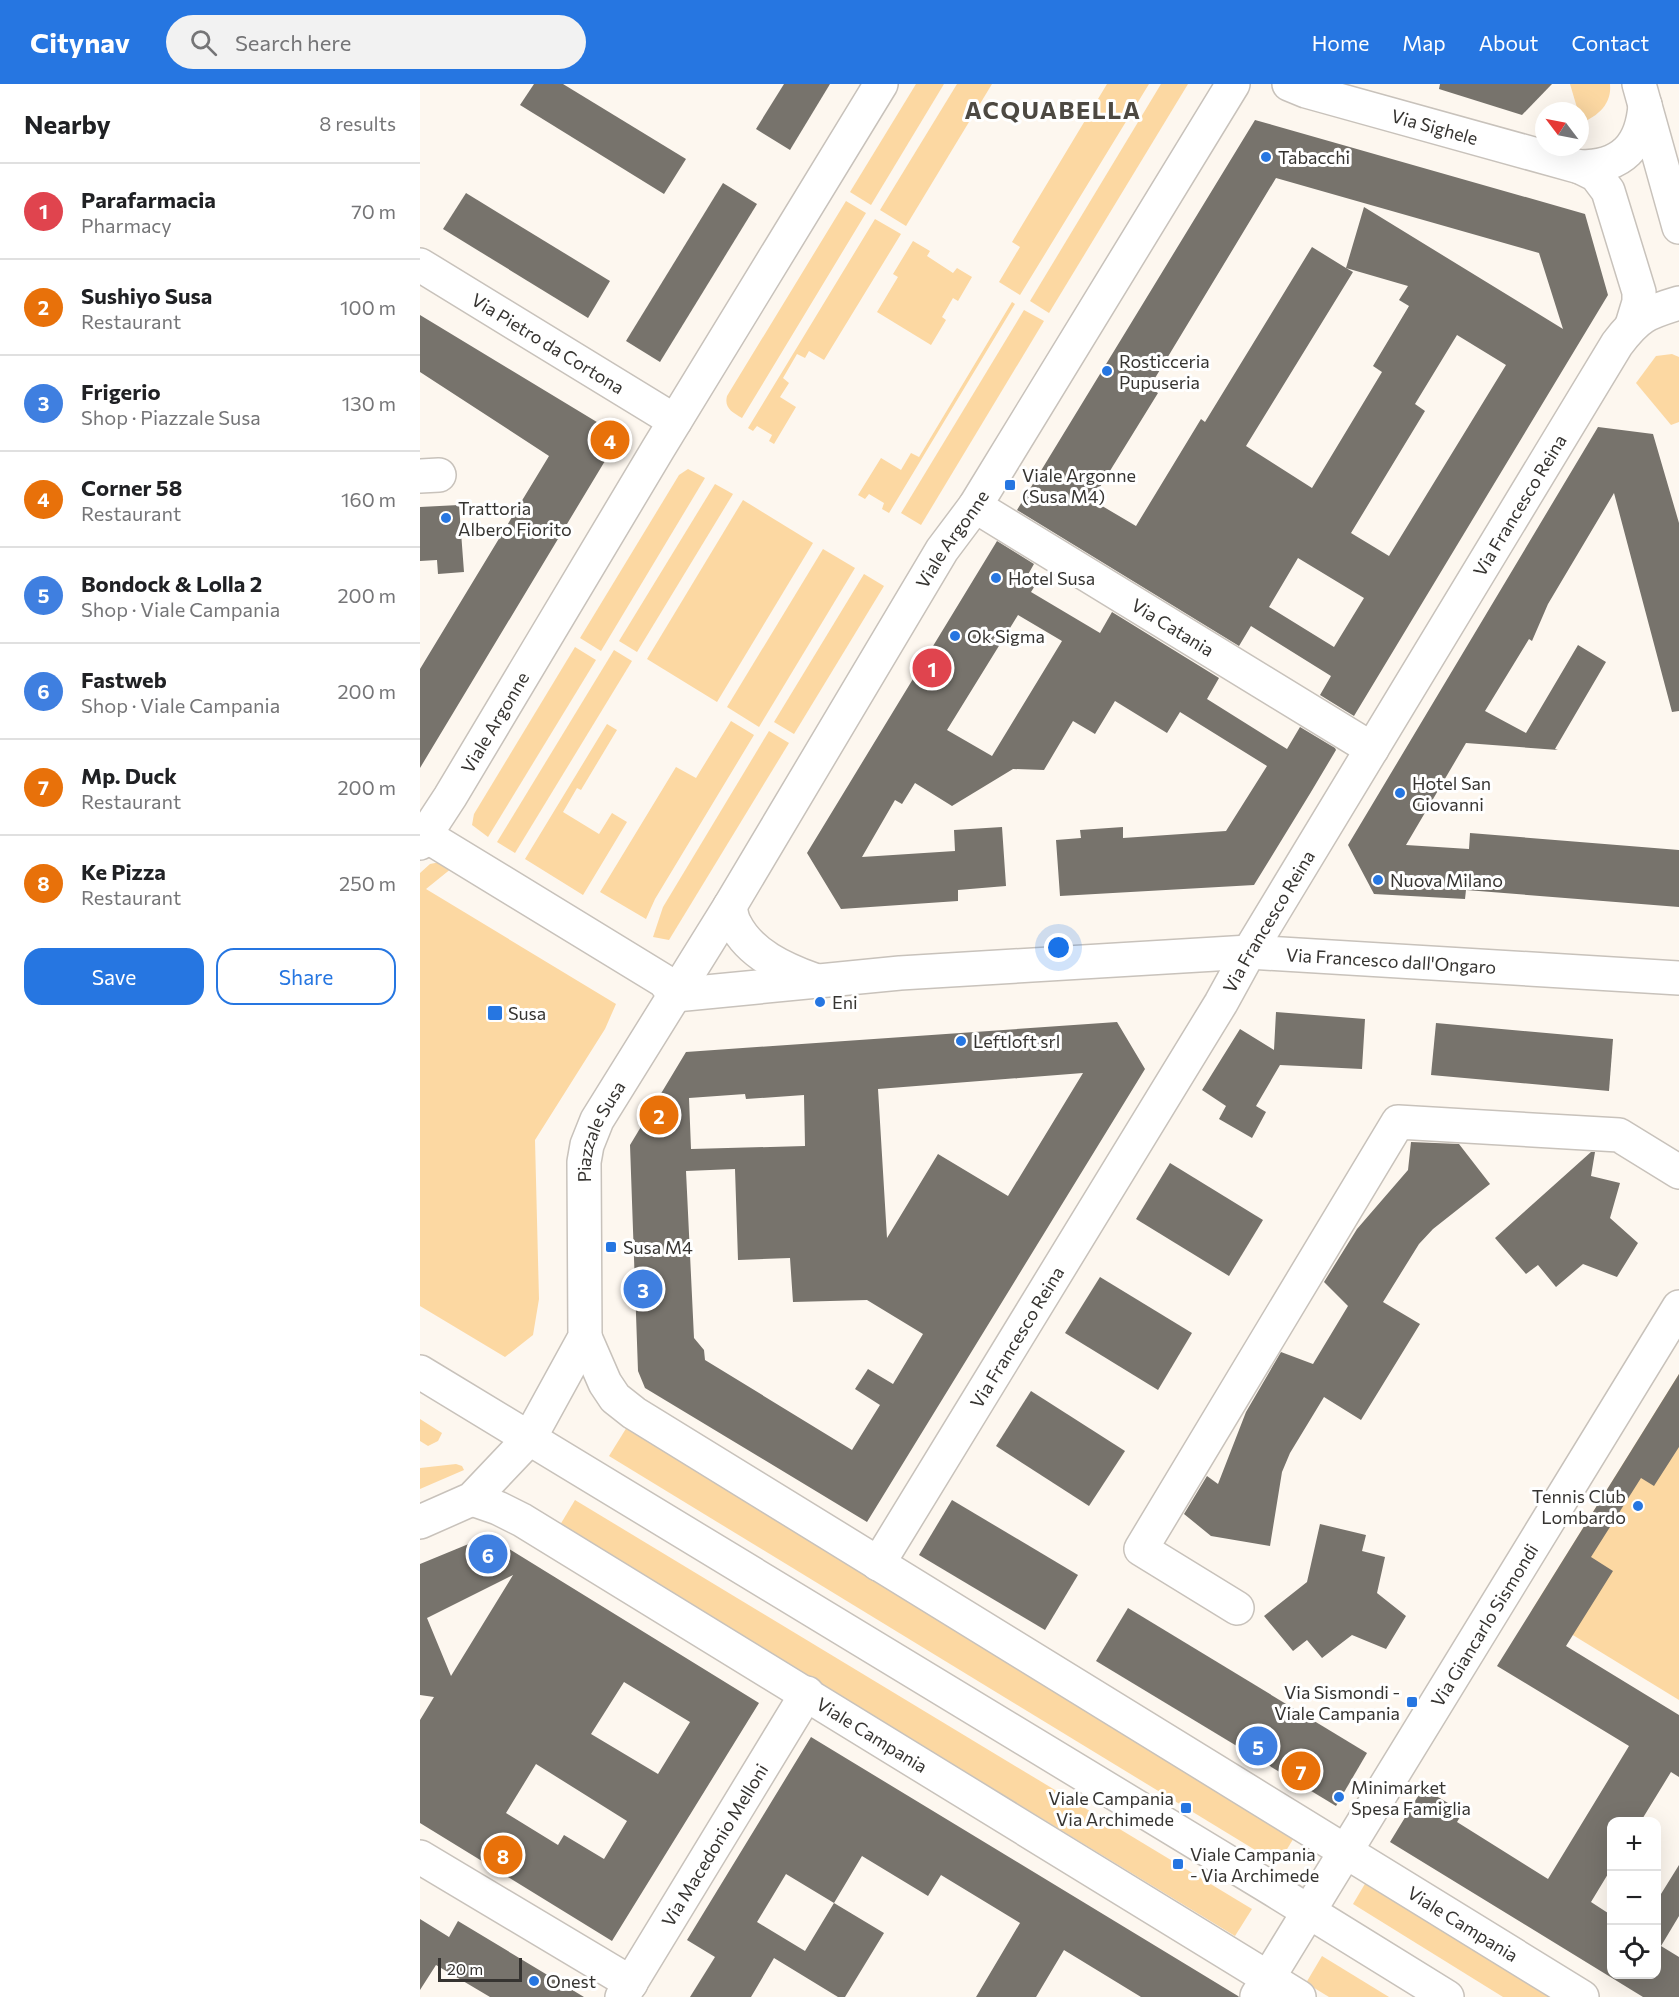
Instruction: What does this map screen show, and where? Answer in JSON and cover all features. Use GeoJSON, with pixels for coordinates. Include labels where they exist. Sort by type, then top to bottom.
{"type":"FeatureCollection","features":[{"type":"Feature","properties":{"kind":"street","name":"Viale Argonne"},"geometry":{"type":"LineString","coordinates":[[423,839],[881,84]]}},
{"type":"Feature","properties":{"kind":"street","name":"Viale Argonne"},"geometry":{"type":"LineString","coordinates":[[675,995],[913,597],[942,550],[975,506],[1233,84]]}},
{"type":"Feature","properties":{"kind":"street","name":"Via Sighele"},"geometry":{"type":"LineString","coordinates":[[1289,84],[1306,91],[1580,167]]}},
{"type":"Feature","properties":{"kind":"street"},"geometry":{"type":"LineString","coordinates":[[1580,167],[1606,164],[1620,157],[1632,146],[1640,134],[1642,95]]}},
{"type":"Feature","properties":{"kind":"street"},"geometry":{"type":"LineString","coordinates":[[1642,95],[1679,226]]}},
{"type":"Feature","properties":{"kind":"street"},"geometry":{"type":"LineString","coordinates":[[1580,167],[1590,171],[1602,181],[1612,200],[1639,292],[1639,302],[1632,325]]}},
{"type":"Feature","properties":{"kind":"street","name":"Via Pietro da Cortona"},"geometry":{"type":"LineString","coordinates":[[420,265],[675,421]]}},
{"type":"Feature","properties":{"kind":"street","name":"Via Francesco Reina"},"geometry":{"type":"LineString","coordinates":[[878,1564],[1215,1013],[1249,952],[1617,344],[1632,325],[1653,311],[1679,303]]}},
{"type":"Feature","properties":{"kind":"street","name":"Via Catania"},"geometry":{"type":"LineString","coordinates":[[975,506],[1372,749]]}},
{"type":"Feature","properties":{"kind":"street"},"geometry":{"type":"LineString","coordinates":[[423,839],[663,981],[675,995]]}},
{"type":"Feature","properties":{"kind":"street","name":"Via Francesco dall'Ongaro"},"geometry":{"type":"LineString","coordinates":[[730,906],[735,924],[747,941],[764,956],[786,970],[815,980]]}},
{"type":"Feature","properties":{"kind":"street","name":"Via Francesco dall'Ongaro"},"geometry":{"type":"LineString","coordinates":[[675,995],[900,973],[1249,952],[1679,978]]}},
{"type":"Feature","properties":{"kind":"street","name":"Piazzale Susa"},"geometry":{"type":"LineString","coordinates":[[420,1522],[472,1499],[529,1439],[585,1337],[584,1162],[587,1145],[597,1120],[675,995]]}},
{"type":"Feature","properties":{"kind":"street"},"geometry":{"type":"LineString","coordinates":[[1237,1608],[1141,1549],[1398,1122],[1619,1135],[1679,1172]]}},
{"type":"Feature","properties":{"kind":"street","name":"Via Giancarlo Sismondi"},"geometry":{"type":"LineString","coordinates":[[1345,1851],[1679,1307]]}},
{"type":"Feature","properties":{"kind":"street","name":"Viale Campania"},"geometry":{"type":"LineString","coordinates":[[585,1337],[615,1398],[634,1413],[1582,1997]]}},
{"type":"Feature","properties":{"kind":"street"},"geometry":{"type":"LineString","coordinates":[[420,1372],[1447,1997]]}},
{"type":"Feature","properties":{"kind":"street","name":"Viale Campania"},"geometry":{"type":"LineString","coordinates":[[472,1499],[522,1520],[807,1693],[1262,1987],[1299,1997]]}},
{"type":"Feature","properties":{"kind":"street","name":"Via Macedonio Melloni"},"geometry":{"type":"LineString","coordinates":[[627,1990],[807,1693]]}},
{"type":"Feature","properties":{"kind":"street"},"geometry":{"type":"LineString","coordinates":[[1262,1987],[1345,1851]]}},
{"type":"Feature","properties":{"kind":"street"},"geometry":{"type":"LineString","coordinates":[[420,1857],[627,1990]]}},
{"type":"Feature","properties":{"kind":"shaded area"},"geometry":{"type":"Polygon","coordinates":[[[916,84],[944,84],[871,205],[850,192],[916,84]]]}},
{"type":"Feature","properties":{"kind":"shaded area"},"geometry":{"type":"Polygon","coordinates":[[[957,84],[992,84],[906,226],[880,210],[957,84]]]}},
{"type":"Feature","properties":{"kind":"shaded area"},"geometry":{"type":"Polygon","coordinates":[[[1107,84],[1149,84],[1020,295],[999,282],[1020,247],[1012,242],[1107,84]]]}},
{"type":"Feature","properties":{"kind":"shaded area"},"geometry":{"type":"Polygon","coordinates":[[[1161,84],[1188,84],[1049,313],[1030,301],[1161,84]]]}},
{"type":"Feature","properties":{"kind":"shaded area"},"geometry":{"type":"Polygon","coordinates":[[[1570,84],[1610,84],[1609,98],[1603,108],[1593,117],[1589,119],[1589,102],[1575,102],[1570,84]]]}},
{"type":"Feature","properties":{"kind":"shaded area"},"geometry":{"type":"Polygon","coordinates":[[[846,201],[866,213],[742,418],[728,407],[727,396],[846,201]]]}},
{"type":"Feature","properties":{"kind":"shaded area"},"geometry":{"type":"Polygon","coordinates":[[[875,219],[901,234],[824,360],[809,351],[805,358],[797,354],[783,378],[789,383],[780,397],[796,407],[774,444],[769,441],[772,435],[757,426],[753,431],[748,428],[875,219]]]}},
{"type":"Feature","properties":{"kind":"shaded area"},"geometry":{"type":"Polygon","coordinates":[[[913,241],[930,251],[927,256],[953,273],[957,268],[972,277],[958,301],[953,298],[942,317],[946,320],[931,345],[877,312],[898,277],[893,274],[913,241]]]}},
{"type":"Feature","properties":{"kind":"shaded area"},"geometry":{"type":"Polygon","coordinates":[[[1012,302],[1015,304],[889,513],[882,509],[884,503],[869,494],[865,499],[858,495],[881,458],[901,470],[911,453],[919,457],[1012,302]]]}},
{"type":"Feature","properties":{"kind":"shaded area"},"geometry":{"type":"Polygon","coordinates":[[[1024,310],[1044,321],[921,525],[901,513],[1024,310]]]}},
{"type":"Feature","properties":{"kind":"shaded area"},"geometry":{"type":"Polygon","coordinates":[[[1672,354],[1679,357],[1679,422],[1671,425],[1636,383],[1656,356],[1672,354]]]}},
{"type":"Feature","properties":{"kind":"shaded area"},"geometry":{"type":"Polygon","coordinates":[[[688,469],[705,478],[601,651],[580,638],[679,475],[688,469]]]}},
{"type":"Feature","properties":{"kind":"shaded area"},"geometry":{"type":"Polygon","coordinates":[[[715,484],[733,494],[637,652],[619,641],[715,484]]]}},
{"type":"Feature","properties":{"kind":"shaded area"},"geometry":{"type":"Polygon","coordinates":[[[743,500],[813,543],[717,702],[647,659],[743,500]]]}},
{"type":"Feature","properties":{"kind":"shaded area"},"geometry":{"type":"Polygon","coordinates":[[[823,549],[855,568],[759,727],[727,707],[823,549]]]}},
{"type":"Feature","properties":{"kind":"shaded area"},"geometry":{"type":"Polygon","coordinates":[[[864,574],[884,586],[794,734],[774,722],[864,574]]]}},
{"type":"Feature","properties":{"kind":"shaded area"},"geometry":{"type":"Polygon","coordinates":[[[575,647],[596,660],[488,837],[472,825],[474,814],[575,647]]]}},
{"type":"Feature","properties":{"kind":"shaded area"},"geometry":{"type":"Polygon","coordinates":[[[614,650],[632,661],[515,853],[497,842],[614,650]]]}},
{"type":"Feature","properties":{"kind":"shaded area"},"geometry":{"type":"Polygon","coordinates":[[[731,721],[754,735],[655,899],[646,919],[600,892],[676,767],[696,778],[731,721]]]}},
{"type":"Feature","properties":{"kind":"shaded area"},"geometry":{"type":"Polygon","coordinates":[[[607,724],[617,730],[581,790],[577,788],[563,812],[599,834],[612,813],[627,822],[583,895],[525,859],[607,724]]]}},
{"type":"Feature","properties":{"kind":"shaded area"},"geometry":{"type":"Polygon","coordinates":[[[769,731],[789,743],[669,940],[653,937],[663,907],[769,731]]]}},
{"type":"Feature","properties":{"kind":"shaded area"},"geometry":{"type":"Polygon","coordinates":[[[440,862],[452,868],[426,889],[616,1004],[605,1029],[535,1140],[539,1299],[533,1335],[505,1357],[420,1306],[420,873],[430,864],[440,862]]]}},
{"type":"Feature","properties":{"kind":"shaded area","name":"Tennis Club Lombardo"},"geometry":{"type":"Polygon","coordinates":[[[1679,1374],[1679,1700],[1532,1610],[1679,1374]]]}},
{"type":"Feature","properties":{"kind":"shaded area"},"geometry":{"type":"Polygon","coordinates":[[[420,1419],[442,1433],[438,1441],[428,1446],[420,1441],[420,1419]]]}},
{"type":"Feature","properties":{"kind":"shaded area"},"geometry":{"type":"Polygon","coordinates":[[[627,1427],[1295,1836],[1278,1864],[609,1456],[627,1427]]]}},
{"type":"Feature","properties":{"kind":"shaded area"},"geometry":{"type":"Polygon","coordinates":[[[456,1464],[462,1466],[464,1470],[420,1489],[420,1468],[456,1464]]]}},
{"type":"Feature","properties":{"kind":"shaded area"},"geometry":{"type":"Polygon","coordinates":[[[575,1500],[1252,1909],[1235,1936],[560,1525],[575,1500]]]}},
{"type":"Feature","properties":{"kind":"shaded area"},"geometry":{"type":"Polygon","coordinates":[[[1369,1877],[1564,1997],[1503,1997],[1353,1904],[1369,1877]]]}},
{"type":"Feature","properties":{"kind":"shaded area"},"geometry":{"type":"Polygon","coordinates":[[[1322,1956],[1389,1997],[1329,1997],[1306,1983],[1322,1956]]]}},
{"type":"Feature","properties":{"kind":"building"},"geometry":{"type":"Polygon","coordinates":[[[534,84],[563,84],[686,159],[664,194],[520,105],[534,84]]]}},
{"type":"Feature","properties":{"kind":"building"},"geometry":{"type":"Polygon","coordinates":[[[784,84],[830,84],[790,150],[756,129],[784,84]]]}},
{"type":"Feature","properties":{"kind":"building"},"geometry":{"type":"Polygon","coordinates":[[[1440,84],[1552,84],[1522,115],[1439,89],[1440,84]]]}},
{"type":"Feature","properties":{"kind":"building"},"geometry":{"type":"Polygon","coordinates":[[[1255,120],[1585,214],[1608,295],[1354,716],[1320,695],[1331,676],[1251,626],[1239,646],[1017,510],[1255,120]],[[1276,178],[1149,388],[1158,393],[1092,500],[1136,526],[1201,419],[1205,422],[1312,247],[1346,268],[1364,207],[1563,329],[1539,253],[1276,178]],[[1346,268],[1353,272],[1246,446],[1312,488],[1382,372],[1373,366],[1409,306],[1399,300],[1408,286],[1346,268]],[[1457,335],[1415,404],[1425,411],[1351,533],[1389,556],[1506,365],[1457,335]],[[1298,558],[1269,607],[1334,647],[1364,598],[1298,558]]]}},
{"type":"Feature","properties":{"kind":"building"},"geometry":{"type":"Polygon","coordinates":[[[723,183],[757,204],[660,362],[626,341],[723,183]]]}},
{"type":"Feature","properties":{"kind":"building"},"geometry":{"type":"Polygon","coordinates":[[[466,193],[610,281],[588,318],[443,229],[466,193]]]}},
{"type":"Feature","properties":{"kind":"building"},"geometry":{"type":"Polygon","coordinates":[[[420,315],[620,436],[420,768],[420,669],[549,456],[420,372],[420,315]]]}},
{"type":"Feature","properties":{"kind":"building"},"geometry":{"type":"Polygon","coordinates":[[[1598,427],[1653,434],[1679,523],[1679,711],[1672,712],[1614,493],[1548,604],[1532,641],[1529,639],[1485,711],[1526,733],[1578,645],[1606,662],[1555,749],[1558,750],[1466,743],[1406,845],[1469,849],[1470,833],[1679,850],[1679,907],[1466,890],[1465,899],[1374,894],[1348,845],[1598,427]]]}},
{"type":"Feature","properties":{"kind":"building"},"geometry":{"type":"Polygon","coordinates":[[[459,505],[464,572],[438,574],[437,560],[420,561],[420,507],[459,505]]]}},
{"type":"Feature","properties":{"kind":"building"},"geometry":{"type":"Polygon","coordinates":[[[997,541],[1034,564],[1026,578],[1036,584],[1031,592],[1100,633],[1112,612],[1219,678],[1207,699],[1287,749],[1300,727],[1336,750],[1254,885],[1060,896],[1056,840],[1081,838],[1080,830],[1123,827],[1123,838],[1226,831],[1267,766],[1180,712],[1167,733],[1115,701],[1095,734],[1073,721],[1044,770],[1013,769],[952,806],[915,783],[902,804],[895,800],[862,857],[955,851],[954,830],[1002,827],[1006,886],[958,890],[958,901],[841,909],[807,853],[997,541]],[[1018,615],[947,730],[992,756],[1062,641],[1018,615]]]}},
{"type":"Feature","properties":{"kind":"building"},"geometry":{"type":"Polygon","coordinates":[[[1276,1012],[1365,1019],[1362,1069],[1280,1065],[1256,1106],[1266,1112],[1252,1138],[1219,1119],[1226,1106],[1202,1090],[1240,1029],[1274,1050],[1276,1012]]]}},
{"type":"Feature","properties":{"kind":"building"},"geometry":{"type":"Polygon","coordinates":[[[1117,1022],[1145,1069],[867,1522],[645,1388],[638,1371],[630,1145],[686,1052],[1117,1022]],[[1083,1073],[878,1089],[887,1238],[938,1154],[1008,1196],[1083,1073]],[[745,1094],[689,1098],[691,1149],[805,1146],[804,1095],[746,1099],[745,1094]],[[735,1169],[686,1171],[694,1338],[704,1350],[705,1360],[852,1450],[880,1405],[855,1389],[868,1369],[893,1384],[923,1334],[867,1300],[793,1302],[790,1258],[738,1260],[735,1169]]]}},
{"type":"Feature","properties":{"kind":"building"},"geometry":{"type":"Polygon","coordinates":[[[1436,1023],[1613,1039],[1609,1091],[1431,1075],[1436,1023]]]}},
{"type":"Feature","properties":{"kind":"building"},"geometry":{"type":"Polygon","coordinates":[[[1411,1142],[1459,1144],[1490,1184],[1433,1229],[1419,1244],[1383,1302],[1420,1324],[1361,1420],[1324,1397],[1290,1453],[1282,1472],[1270,1546],[1211,1536],[1184,1514],[1207,1476],[1218,1484],[1246,1412],[1281,1352],[1313,1364],[1348,1306],[1324,1282],[1357,1229],[1408,1170],[1411,1142]]]}},
{"type":"Feature","properties":{"kind":"building"},"geometry":{"type":"Polygon","coordinates":[[[1591,1152],[1595,1152],[1591,1176],[1620,1183],[1610,1218],[1638,1243],[1617,1277],[1583,1264],[1556,1287],[1538,1265],[1526,1274],[1495,1238],[1591,1152]]]}},
{"type":"Feature","properties":{"kind":"building"},"geometry":{"type":"Polygon","coordinates":[[[1170,1163],[1263,1220],[1229,1276],[1136,1219],[1170,1163]]]}},
{"type":"Feature","properties":{"kind":"building"},"geometry":{"type":"Polygon","coordinates":[[[1100,1277],[1192,1333],[1158,1390],[1065,1333],[1100,1277]]]}},
{"type":"Feature","properties":{"kind":"building"},"geometry":{"type":"Polygon","coordinates":[[[1679,1374],[1679,1447],[1654,1486],[1641,1478],[1591,1557],[1613,1571],[1566,1646],[1679,1715],[1679,1777],[1671,1772],[1643,1817],[1607,1817],[1607,1876],[1591,1902],[1607,1912],[1607,1975],[1390,1842],[1423,1788],[1463,1812],[1457,1822],[1548,1879],[1629,1746],[1497,1666],[1679,1374]]]}},
{"type":"Feature","properties":{"kind":"building"},"geometry":{"type":"Polygon","coordinates":[[[1031,1391],[1125,1451],[1089,1506],[996,1446],[1031,1391]]]}},
{"type":"Feature","properties":{"kind":"building"},"geometry":{"type":"Polygon","coordinates":[[[952,1500],[1078,1575],[1045,1630],[919,1555],[952,1500]]]}},
{"type":"Feature","properties":{"kind":"building"},"geometry":{"type":"Polygon","coordinates":[[[1320,1524],[1366,1535],[1362,1551],[1385,1557],[1377,1593],[1406,1616],[1386,1649],[1352,1635],[1322,1658],[1307,1640],[1293,1651],[1264,1616],[1307,1582],[1320,1524]]]}},
{"type":"Feature","properties":{"kind":"building"},"geometry":{"type":"Polygon","coordinates":[[[488,1536],[759,1703],[612,1941],[420,1823],[420,1720],[434,1697],[420,1695],[420,1564],[488,1536]],[[513,1575],[427,1618],[451,1676],[513,1575]],[[624,1682],[591,1734],[658,1774],[690,1722],[624,1682]],[[536,1764],[506,1813],[558,1845],[564,1835],[604,1859],[627,1821],[536,1764]]]}},
{"type":"Feature","properties":{"kind":"building"},"geometry":{"type":"Polygon","coordinates":[[[1128,1608],[1367,1753],[1336,1806],[1096,1661],[1128,1608]]]}},
{"type":"Feature","properties":{"kind":"building"},"geometry":{"type":"Polygon","coordinates":[[[811,1737],[1239,1997],[1141,1997],[1064,1950],[1036,1997],[976,1997],[1020,1923],[941,1875],[928,1896],[862,1856],[834,1903],[884,1933],[845,1997],[838,1997],[774,1958],[751,1997],[690,1997],[715,1957],[687,1940],[811,1737]],[[786,1874],[757,1922],[805,1951],[834,1903],[786,1874]]]}},
{"type":"Feature","properties":{"kind":"building"},"geometry":{"type":"Polygon","coordinates":[[[1679,1865],[1679,1916],[1661,1946],[1661,1894],[1679,1865]]]}},
{"type":"Feature","properties":{"kind":"building"},"geometry":{"type":"Polygon","coordinates":[[[420,1919],[449,1937],[458,1921],[584,1997],[490,1997],[436,1965],[420,1990],[420,1919]]]}},
{"type":"Feature","properties":{"kind":"building"},"geometry":{"type":"Polygon","coordinates":[[[1661,1946],[1679,1957],[1679,1997],[1643,1997],[1614,1979],[1661,1979],[1661,1946]]]}},
{"type":"Feature","properties":{"kind":"place","name":"Tabacchi"},"geometry":{"type":"Point","coordinates":[1266,157]}},
{"type":"Feature","properties":{"kind":"place","name":"Rosticceria Pupuseria"},"geometry":{"type":"Point","coordinates":[1107,371]}},
{"type":"Feature","properties":{"kind":"place","name":"Corner 58"},"geometry":{"type":"Point","coordinates":[610,440]}},
{"type":"Feature","properties":{"kind":"place","name":"Viale Argonne (Susa M4)"},"geometry":{"type":"Point","coordinates":[1010,485]}},
{"type":"Feature","properties":{"kind":"place","name":"Trattoria Albero Fiorito"},"geometry":{"type":"Point","coordinates":[446,518]}},
{"type":"Feature","properties":{"kind":"place","name":"Hotel Susa"},"geometry":{"type":"Point","coordinates":[996,578]}},
{"type":"Feature","properties":{"kind":"place","name":"Ok Sigma"},"geometry":{"type":"Point","coordinates":[955,636]}},
{"type":"Feature","properties":{"kind":"place","name":"Parafarmacia"},"geometry":{"type":"Point","coordinates":[932,668]}},
{"type":"Feature","properties":{"kind":"place","name":"Hotel San Giovanni"},"geometry":{"type":"Point","coordinates":[1400,793]}},
{"type":"Feature","properties":{"kind":"place","name":"Nuova Milano"},"geometry":{"type":"Point","coordinates":[1378,880]}},
{"type":"Feature","properties":{"kind":"place","name":"Eni"},"geometry":{"type":"Point","coordinates":[820,1002]}},
{"type":"Feature","properties":{"kind":"place","name":"Susa"},"geometry":{"type":"Point","coordinates":[495,1013]}},
{"type":"Feature","properties":{"kind":"place","name":"Leftloft srl"},"geometry":{"type":"Point","coordinates":[961,1041]}},
{"type":"Feature","properties":{"kind":"place","name":"Sushiyo Susa"},"geometry":{"type":"Point","coordinates":[659,1115]}},
{"type":"Feature","properties":{"kind":"place","name":"Susa M4"},"geometry":{"type":"Point","coordinates":[611,1247]}},
{"type":"Feature","properties":{"kind":"place","name":"Frigerio"},"geometry":{"type":"Point","coordinates":[643,1289]}},
{"type":"Feature","properties":{"kind":"place","name":"Tennis Club Lombardo"},"geometry":{"type":"Point","coordinates":[1638,1506]}},
{"type":"Feature","properties":{"kind":"place","name":"Fastweb"},"geometry":{"type":"Point","coordinates":[488,1554]}},
{"type":"Feature","properties":{"kind":"place","name":"Via Sismondi - Viale Campania"},"geometry":{"type":"Point","coordinates":[1412,1702]}},
{"type":"Feature","properties":{"kind":"place","name":"Bondock & Lolla 2"},"geometry":{"type":"Point","coordinates":[1258,1746]}},
{"type":"Feature","properties":{"kind":"place","name":"Mp. Duck"},"geometry":{"type":"Point","coordinates":[1301,1771]}},
{"type":"Feature","properties":{"kind":"place","name":"Minimarket Spesa Famiglia"},"geometry":{"type":"Point","coordinates":[1339,1797]}},
{"type":"Feature","properties":{"kind":"place","name":"Viale Campania Via Archimede"},"geometry":{"type":"Point","coordinates":[1186,1808]}},
{"type":"Feature","properties":{"kind":"place","name":"Ke Pizza"},"geometry":{"type":"Point","coordinates":[503,1855]}},
{"type":"Feature","properties":{"kind":"place","name":"Viale Campania - Via Archimede"},"geometry":{"type":"Point","coordinates":[1178,1864]}},
{"type":"Feature","properties":{"kind":"place","name":"Onest"},"geometry":{"type":"Point","coordinates":[534,1981]}},
{"type":"Feature","properties":{"kind":"district","name":"ACQUABELLA"},"geometry":{"type":"Point","coordinates":[1053,109]}}]}
